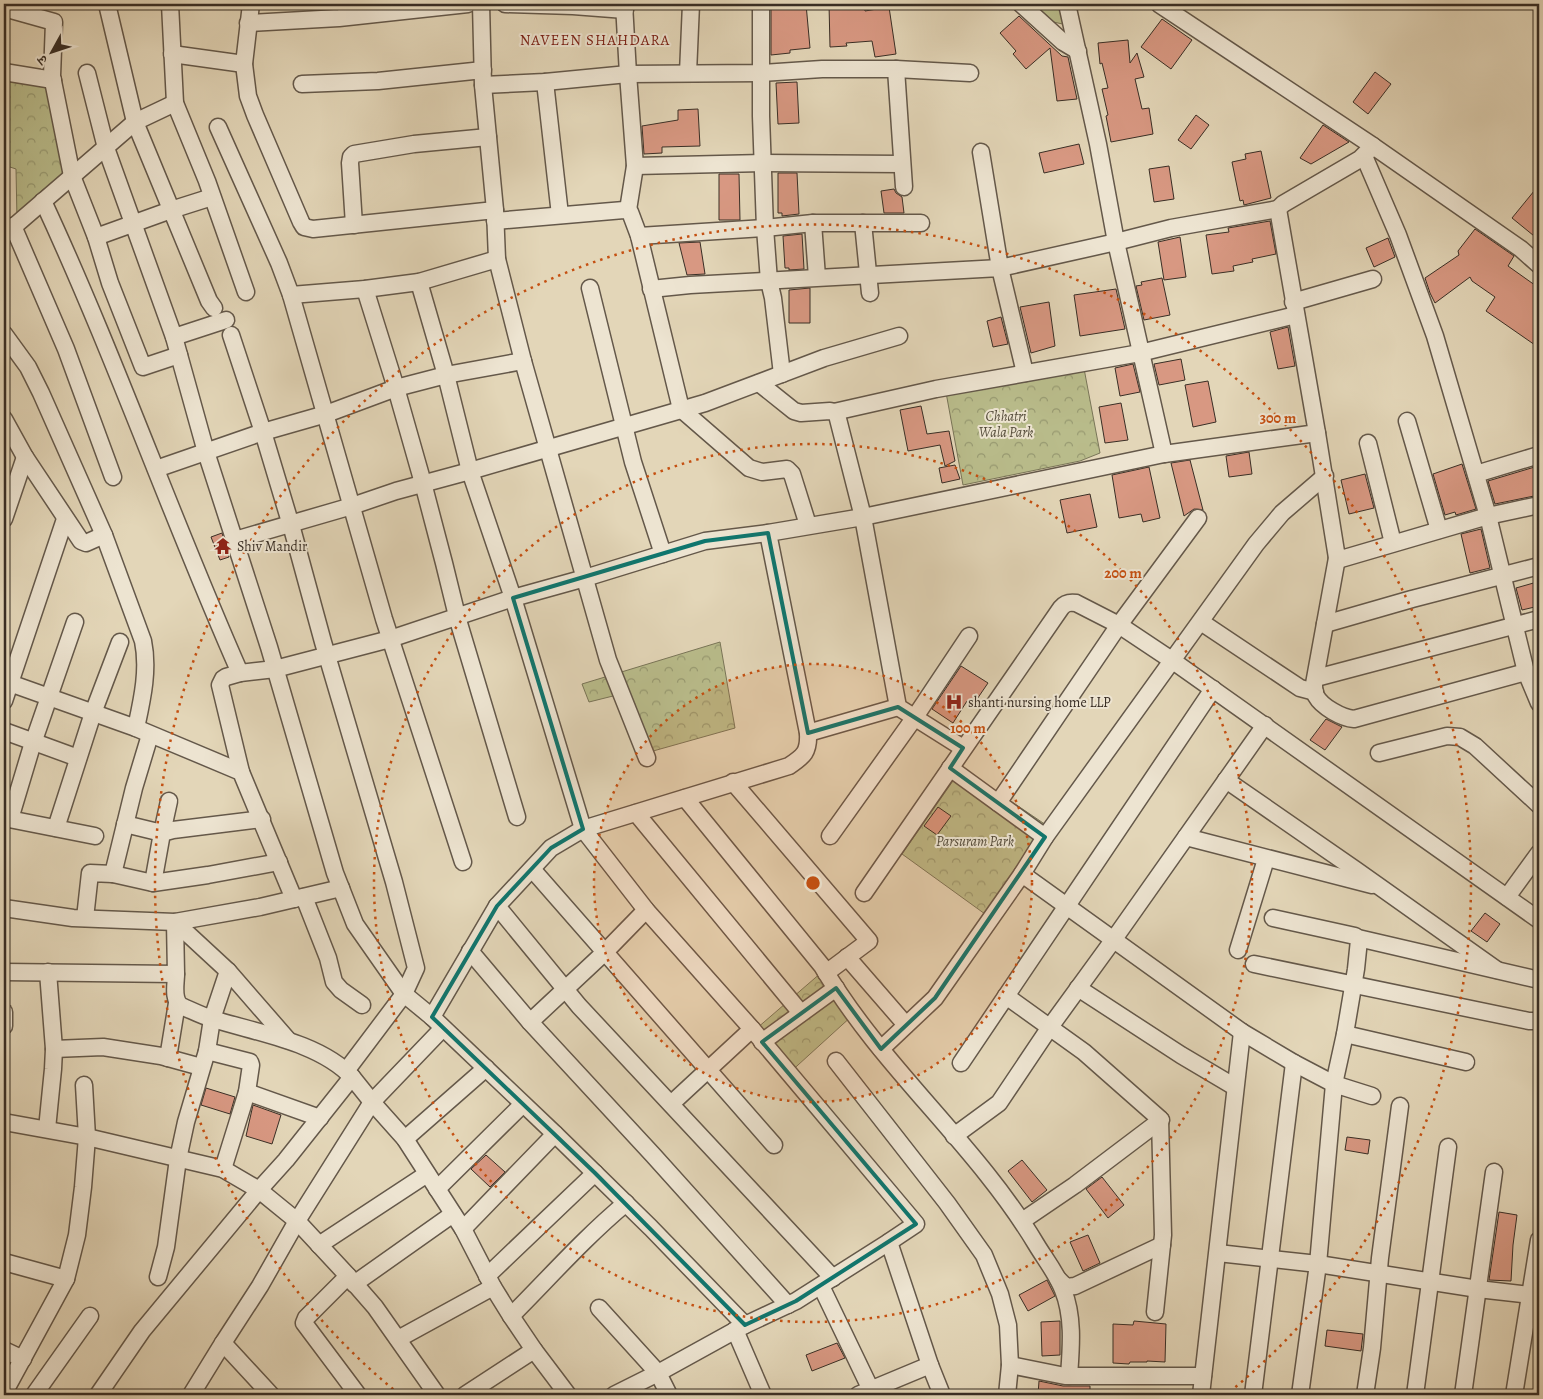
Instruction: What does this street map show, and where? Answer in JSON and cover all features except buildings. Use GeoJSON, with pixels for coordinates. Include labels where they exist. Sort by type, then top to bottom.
{"type":"FeatureCollection","features":[{"type":"Feature","properties":{"kind":"street"},"geometry":{"type":"LineString","coordinates":[[107,4],[135,122],[170,210],[210,303],[214,308]]}},
{"type":"Feature","properties":{"kind":"street"},"geometry":{"type":"LineString","coordinates":[[170,4],[175,103],[212,197],[246,292]]}},
{"type":"Feature","properties":{"kind":"street"},"geometry":{"type":"LineString","coordinates":[[251,4],[244,64],[248,96],[304,227],[313,229],[495,216],[560,215],[628,210]]}},
{"type":"Feature","properties":{"kind":"street"},"geometry":{"type":"LineString","coordinates":[[248,24],[339,18],[468,4]]}},
{"type":"Feature","properties":{"kind":"street"},"geometry":{"type":"LineString","coordinates":[[481,4],[483,78],[497,259],[547,448],[608,660],[647,758]]}},
{"type":"Feature","properties":{"kind":"street"},"geometry":{"type":"LineString","coordinates":[[505,4],[625,7],[635,166],[628,210],[632,215],[639,236],[681,409],[749,468],[762,472],[787,469],[792,474],[808,525]]}},
{"type":"Feature","properties":{"kind":"street"},"geometry":{"type":"LineString","coordinates":[[688,73],[690,4]]}},
{"type":"Feature","properties":{"kind":"street"},"geometry":{"type":"LineString","coordinates":[[761,4],[765,228],[769,281],[773,298],[782,374]]}},
{"type":"Feature","properties":{"kind":"street"},"geometry":{"type":"LineString","coordinates":[[1021,4],[1063,42],[1078,51]]}},
{"type":"Feature","properties":{"kind":"street"},"geometry":{"type":"LineString","coordinates":[[1067,4],[1098,144],[1116,242],[1164,454]]}},
{"type":"Feature","properties":{"kind":"street"},"geometry":{"type":"LineString","coordinates":[[1159,4],[1369,151],[1521,249],[1539,265]]}},
{"type":"Feature","properties":{"kind":"street"},"geometry":{"type":"LineString","coordinates":[[4,8],[54,22],[53,80],[72,176],[96,237],[110,283],[143,367],[179,355]]}},
{"type":"Feature","properties":{"kind":"street"},"geometry":{"type":"LineString","coordinates":[[172,54],[244,64]]}},
{"type":"Feature","properties":{"kind":"street"},"geometry":{"type":"LineString","coordinates":[[302,84],[483,78],[544,82],[628,74],[761,73],[822,69],[896,69],[970,73]]}},
{"type":"Feature","properties":{"kind":"street"},"geometry":{"type":"LineString","coordinates":[[896,69],[904,187]]}},
{"type":"Feature","properties":{"kind":"street"},"geometry":{"type":"LineString","coordinates":[[4,72],[53,80]]}},
{"type":"Feature","properties":{"kind":"street"},"geometry":{"type":"LineString","coordinates":[[87,73],[106,148],[174,337],[206,452],[275,669],[341,888],[355,924],[404,994],[438,1023],[595,1172],[626,1203],[740,1328],[763,1395]]}},
{"type":"Feature","properties":{"kind":"street"},"geometry":{"type":"LineString","coordinates":[[544,82],[560,215]]}},
{"type":"Feature","properties":{"kind":"street"},"geometry":{"type":"LineString","coordinates":[[113,477],[66,349],[9,230],[135,122],[175,103]]}},
{"type":"Feature","properties":{"kind":"street"},"geometry":{"type":"LineString","coordinates":[[218,127],[291,295],[390,639],[463,862]]}},
{"type":"Feature","properties":{"kind":"street"},"geometry":{"type":"LineString","coordinates":[[354,225],[350,162],[354,154],[414,144],[488,137]]}},
{"type":"Feature","properties":{"kind":"street"},"geometry":{"type":"LineString","coordinates":[[651,289],[817,277],[869,276],[1000,268],[1170,228],[1278,209],[1282,204],[1369,151]]}},
{"type":"Feature","properties":{"kind":"street"},"geometry":{"type":"LineString","coordinates":[[1369,151],[1435,336],[1488,516],[1526,672],[1539,703]]}},
{"type":"Feature","properties":{"kind":"street"},"geometry":{"type":"LineString","coordinates":[[980,152],[1000,268],[1025,373]]}},
{"type":"Feature","properties":{"kind":"street"},"geometry":{"type":"LineString","coordinates":[[635,166],[763,163],[901,164]]}},
{"type":"Feature","properties":{"kind":"street"},"geometry":{"type":"LineString","coordinates":[[96,237],[212,197]]}},
{"type":"Feature","properties":{"kind":"street"},"geometry":{"type":"LineString","coordinates":[[43,201],[74,268],[214,615],[240,673]]}},
{"type":"Feature","properties":{"kind":"street"},"geometry":{"type":"LineString","coordinates":[[1278,209],[1325,476],[1337,558],[1315,685],[1321,702],[1342,716],[1354,719],[1526,672]]}},
{"type":"Feature","properties":{"kind":"street"},"geometry":{"type":"LineString","coordinates":[[813,223],[817,277]]}},
{"type":"Feature","properties":{"kind":"street"},"geometry":{"type":"LineString","coordinates":[[639,236],[813,223],[921,223]]}},
{"type":"Feature","properties":{"kind":"street"},"geometry":{"type":"LineString","coordinates":[[863,223],[870,293]]}},
{"type":"Feature","properties":{"kind":"street"},"geometry":{"type":"LineString","coordinates":[[291,295],[365,289],[419,282],[497,259]]}},
{"type":"Feature","properties":{"kind":"street"},"geometry":{"type":"LineString","coordinates":[[760,383],[794,411],[834,412],[917,393],[1140,352],[1295,309],[1374,279]]}},
{"type":"Feature","properties":{"kind":"street"},"geometry":{"type":"LineString","coordinates":[[419,282],[446,375],[470,472],[513,598],[583,829],[646,910],[757,1035],[916,1224],[788,1305],[740,1328],[658,1374],[614,1395]]}},
{"type":"Feature","properties":{"kind":"street"},"geometry":{"type":"LineString","coordinates":[[590,288],[633,462],[663,554]]}},
{"type":"Feature","properties":{"kind":"street"},"geometry":{"type":"LineString","coordinates":[[365,289],[423,483],[457,618],[517,817]]}},
{"type":"Feature","properties":{"kind":"street"},"geometry":{"type":"LineString","coordinates":[[98,1395],[142,1331],[320,1118],[404,994],[416,968],[389,864],[290,524],[263,432],[228,327],[174,337]]}},
{"type":"Feature","properties":{"kind":"street"},"geometry":{"type":"LineString","coordinates":[[4,334],[28,367],[41,393],[104,535],[146,654],[143,731],[113,874]]}},
{"type":"Feature","properties":{"kind":"street"},"geometry":{"type":"LineString","coordinates":[[235,540],[423,483],[470,472],[705,403],[824,358],[899,336]]}},
{"type":"Feature","properties":{"kind":"street"},"geometry":{"type":"LineString","coordinates":[[156,468],[263,432],[326,414],[396,388],[446,375],[523,361]]}},
{"type":"Feature","properties":{"kind":"street"},"geometry":{"type":"LineString","coordinates":[[834,412],[837,416],[863,518],[898,707],[963,748]]}},
{"type":"Feature","properties":{"kind":"street"},"geometry":{"type":"LineString","coordinates":[[4,419],[25,457],[82,543],[104,535]]}},
{"type":"Feature","properties":{"kind":"street"},"geometry":{"type":"LineString","coordinates":[[1408,421],[1439,530]]}},
{"type":"Feature","properties":{"kind":"street"},"geometry":{"type":"LineString","coordinates":[[362,1005],[341,990],[334,982],[328,958],[279,862],[241,772],[220,685],[226,677],[240,673],[275,669],[390,639],[513,598],[705,541],[863,518],[1164,454],[1317,433]]}},
{"type":"Feature","properties":{"kind":"street"},"geometry":{"type":"LineString","coordinates":[[1368,442],[1393,543]]}},
{"type":"Feature","properties":{"kind":"street"},"geometry":{"type":"LineString","coordinates":[[1476,474],[1539,454]]}},
{"type":"Feature","properties":{"kind":"street"},"geometry":{"type":"LineString","coordinates":[[4,519],[25,457]]}},
{"type":"Feature","properties":{"kind":"street"},"geometry":{"type":"LineString","coordinates":[[880,1049],[935,998],[1046,837],[1268,528],[1300,496],[1325,476]]}},
{"type":"Feature","properties":{"kind":"street"},"geometry":{"type":"LineString","coordinates":[[1337,558],[1341,559],[1488,516],[1539,505]]}},
{"type":"Feature","properties":{"kind":"street"},"geometry":{"type":"LineString","coordinates":[[998,803],[1119,625],[1198,518]]}},
{"type":"Feature","properties":{"kind":"street"},"geometry":{"type":"LineString","coordinates":[[4,701],[7,682],[65,519]]}},
{"type":"Feature","properties":{"kind":"street"},"geometry":{"type":"LineString","coordinates":[[191,1395],[372,1102],[438,1023],[470,951],[497,906],[551,848],[583,829],[789,766],[804,754],[809,745],[808,733],[768,533]]}},
{"type":"Feature","properties":{"kind":"street"},"geometry":{"type":"LineString","coordinates":[[1325,624],[1539,566]]}},
{"type":"Feature","properties":{"kind":"street"},"geometry":{"type":"LineString","coordinates":[[864,893],[1064,604],[1076,603],[1119,625],[1214,689],[1539,920]]}},
{"type":"Feature","properties":{"kind":"street"},"geometry":{"type":"LineString","coordinates":[[1200,622],[1300,688],[1539,618]]}},
{"type":"Feature","properties":{"kind":"street"},"geometry":{"type":"LineString","coordinates":[[74,622],[7,819],[95,836]]}},
{"type":"Feature","properties":{"kind":"street"},"geometry":{"type":"LineString","coordinates":[[830,836],[915,718],[969,636]]}},
{"type":"Feature","properties":{"kind":"street"},"geometry":{"type":"LineString","coordinates":[[56,828],[93,713],[120,642]]}},
{"type":"Feature","properties":{"kind":"street"},"geometry":{"type":"LineString","coordinates":[[7,682],[143,731],[241,772]]}},
{"type":"Feature","properties":{"kind":"street"},"geometry":{"type":"LineString","coordinates":[[961,1063],[1214,689]]}},
{"type":"Feature","properties":{"kind":"street"},"geometry":{"type":"LineString","coordinates":[[808,733],[898,707]]}},
{"type":"Feature","properties":{"kind":"street"},"geometry":{"type":"LineString","coordinates":[[954,1136],[999,1103],[1050,1027],[1265,725]]}},
{"type":"Feature","properties":{"kind":"street"},"geometry":{"type":"LineString","coordinates":[[4,731],[78,758]]}},
{"type":"Feature","properties":{"kind":"street"},"geometry":{"type":"LineString","coordinates":[[1379,753],[1447,736],[1460,737],[1475,746],[1539,806]]}},
{"type":"Feature","properties":{"kind":"street"},"geometry":{"type":"LineString","coordinates":[[950,768],[1046,837]]}},
{"type":"Feature","properties":{"kind":"street"},"geometry":{"type":"LineString","coordinates":[[1226,780],[1497,970]]}},
{"type":"Feature","properties":{"kind":"street"},"geometry":{"type":"LineString","coordinates":[[733,782],[868,941],[826,973]]}},
{"type":"Feature","properties":{"kind":"street"},"geometry":{"type":"LineString","coordinates":[[685,798],[826,973],[880,1049],[993,1181],[1022,1221],[1063,1290],[1069,1313],[1071,1338],[1069,1376]]}},
{"type":"Feature","properties":{"kind":"street"},"geometry":{"type":"LineString","coordinates":[[153,883],[170,801]]}},
{"type":"Feature","properties":{"kind":"street"},"geometry":{"type":"LineString","coordinates":[[636,813],[801,1013]]}},
{"type":"Feature","properties":{"kind":"street"},"geometry":{"type":"LineString","coordinates":[[125,824],[162,833],[262,819]]}},
{"type":"Feature","properties":{"kind":"street"},"geometry":{"type":"LineString","coordinates":[[1186,837],[1381,888]]}},
{"type":"Feature","properties":{"kind":"street"},"geometry":{"type":"LineString","coordinates":[[1507,897],[1539,853]]}},
{"type":"Feature","properties":{"kind":"street"},"geometry":{"type":"LineString","coordinates":[[1238,950],[1266,859]]}},
{"type":"Feature","properties":{"kind":"street"},"geometry":{"type":"LineString","coordinates":[[85,918],[90,873],[113,874],[153,883],[279,862]]}},
{"type":"Feature","properties":{"kind":"street"},"geometry":{"type":"LineString","coordinates":[[532,869],[774,1145]]}},
{"type":"Feature","properties":{"kind":"street"},"geometry":{"type":"LineString","coordinates":[[1022,874],[1242,1032],[1334,1084],[1372,1096]]}},
{"type":"Feature","properties":{"kind":"street"},"geometry":{"type":"LineString","coordinates":[[4,908],[85,918],[175,922],[260,907],[341,888]]}},
{"type":"Feature","properties":{"kind":"street"},"geometry":{"type":"LineString","coordinates":[[497,906],[565,988],[671,1104],[827,1282],[865,1393],[930,1365]]}},
{"type":"Feature","properties":{"kind":"street"},"geometry":{"type":"LineString","coordinates":[[530,1022],[605,952],[646,910]]}},
{"type":"Feature","properties":{"kind":"street"},"geometry":{"type":"LineString","coordinates":[[1273,918],[1539,980]]}},
{"type":"Feature","properties":{"kind":"street"},"geometry":{"type":"LineString","coordinates":[[175,922],[228,971],[289,1041]]}},
{"type":"Feature","properties":{"kind":"street"},"geometry":{"type":"LineString","coordinates":[[168,1058],[177,1003],[175,922]]}},
{"type":"Feature","properties":{"kind":"street"},"geometry":{"type":"LineString","coordinates":[[1300,1395],[1318,1264],[1334,1084],[1346,1034],[1354,986],[1358,938]]}},
{"type":"Feature","properties":{"kind":"street"},"geometry":{"type":"LineString","coordinates":[[470,951],[530,1022],[788,1305]]}},
{"type":"Feature","properties":{"kind":"street"},"geometry":{"type":"LineString","coordinates":[[847,957],[906,1025]]}},
{"type":"Feature","properties":{"kind":"street"},"geometry":{"type":"LineString","coordinates":[[1254,964],[1354,986],[1529,1021],[1539,1021]]}},
{"type":"Feature","properties":{"kind":"street"},"geometry":{"type":"LineString","coordinates":[[158,1277],[166,1247],[178,1159],[201,1067],[207,1051],[212,1019],[228,971]]}},
{"type":"Feature","properties":{"kind":"street"},"geometry":{"type":"LineString","coordinates":[[4,972],[176,974]]}},
{"type":"Feature","properties":{"kind":"street"},"geometry":{"type":"LineString","coordinates":[[47,1129],[54,1049],[48,972]]}},
{"type":"Feature","properties":{"kind":"street"},"geometry":{"type":"LineString","coordinates":[[671,1104],[708,1068],[757,1035],[801,1013],[836,988]]}},
{"type":"Feature","properties":{"kind":"street"},"geometry":{"type":"LineString","coordinates":[[1078,988],[1181,1055],[1236,1087]]}},
{"type":"Feature","properties":{"kind":"street"},"geometry":{"type":"LineString","coordinates":[[1006,996],[1096,1063],[1161,1120],[1162,1245],[1155,1312]]}},
{"type":"Feature","properties":{"kind":"street"},"geometry":{"type":"LineString","coordinates":[[177,1003],[212,1019],[289,1041],[318,1054],[349,1074],[405,1139],[463,1229],[490,1282],[511,1316],[568,1395]]}},
{"type":"Feature","properties":{"kind":"street"},"geometry":{"type":"LineString","coordinates":[[4,1012],[4,1026]]}},
{"type":"Feature","properties":{"kind":"street"},"geometry":{"type":"LineString","coordinates":[[1201,1395],[1242,1032]]}},
{"type":"Feature","properties":{"kind":"street"},"geometry":{"type":"LineString","coordinates":[[1346,1034],[1466,1062]]}},
{"type":"Feature","properties":{"kind":"street"},"geometry":{"type":"LineString","coordinates":[[54,1049],[103,1047],[168,1058],[201,1067]]}},
{"type":"Feature","properties":{"kind":"street"},"geometry":{"type":"LineString","coordinates":[[207,1051],[250,1062],[252,1065],[247,1092],[222,1169]]}},
{"type":"Feature","properties":{"kind":"street"},"geometry":{"type":"LineString","coordinates":[[836,1061],[947,1203],[984,1255],[1000,1294],[1008,1325],[1010,1365],[1007,1395]]}},
{"type":"Feature","properties":{"kind":"street"},"geometry":{"type":"LineString","coordinates":[[1253,1395],[1294,1063]]}},
{"type":"Feature","properties":{"kind":"street"},"geometry":{"type":"LineString","coordinates":[[405,1139],[486,1068]]}},
{"type":"Feature","properties":{"kind":"street"},"geometry":{"type":"LineString","coordinates":[[4,1393],[66,1279],[77,1235],[83,1187],[87,1137],[84,1085]]}},
{"type":"Feature","properties":{"kind":"street"},"geometry":{"type":"LineString","coordinates":[[247,1092],[320,1118]]}},
{"type":"Feature","properties":{"kind":"street"},"geometry":{"type":"LineString","coordinates":[[437,1189],[523,1104]]}},
{"type":"Feature","properties":{"kind":"street"},"geometry":{"type":"LineString","coordinates":[[1365,1395],[1372,1348],[1378,1273],[1400,1106]]}},
{"type":"Feature","properties":{"kind":"street"},"geometry":{"type":"LineString","coordinates":[[1022,1221],[1075,1185],[1161,1120]]}},
{"type":"Feature","properties":{"kind":"street"},"geometry":{"type":"LineString","coordinates":[[4,1122],[87,1137],[222,1169],[259,1190],[297,1221],[351,1280],[398,1339],[437,1395]]}},
{"type":"Feature","properties":{"kind":"street"},"geometry":{"type":"LineString","coordinates":[[463,1229],[556,1134]]}},
{"type":"Feature","properties":{"kind":"street"},"geometry":{"type":"LineString","coordinates":[[1415,1395],[1448,1146]]}},
{"type":"Feature","properties":{"kind":"street"},"geometry":{"type":"LineString","coordinates":[[398,1339],[490,1282],[595,1172]]}},
{"type":"Feature","properties":{"kind":"street"},"geometry":{"type":"LineString","coordinates":[[1463,1395],[1494,1172]]}},
{"type":"Feature","properties":{"kind":"street"},"geometry":{"type":"LineString","coordinates":[[319,1245],[427,1174]]}},
{"type":"Feature","properties":{"kind":"street"},"geometry":{"type":"LineString","coordinates":[[511,1316],[568,1256],[626,1203]]}},
{"type":"Feature","properties":{"kind":"street"},"geometry":{"type":"LineString","coordinates":[[358,1395],[304,1323],[306,1318],[351,1280],[453,1214]]}},
{"type":"Feature","properties":{"kind":"street"},"geometry":{"type":"LineString","coordinates":[[1514,1395],[1535,1296],[1539,1240]]}},
{"type":"Feature","properties":{"kind":"street"},"geometry":{"type":"LineString","coordinates":[[889,1242],[930,1365],[942,1395]]}},
{"type":"Feature","properties":{"kind":"street"},"geometry":{"type":"LineString","coordinates":[[1058,1279],[1066,1287],[1075,1286],[1162,1245]]}},
{"type":"Feature","properties":{"kind":"street"},"geometry":{"type":"LineString","coordinates":[[1218,1253],[1318,1264],[1478,1290],[1535,1296]]}},
{"type":"Feature","properties":{"kind":"street"},"geometry":{"type":"LineString","coordinates":[[4,1262],[66,1279]]}},
{"type":"Feature","properties":{"kind":"street"},"geometry":{"type":"LineString","coordinates":[[599,1308],[658,1374],[669,1395]]}},
{"type":"Feature","properties":{"kind":"street"},"geometry":{"type":"LineString","coordinates":[[34,1395],[90,1316]]}},
{"type":"Feature","properties":{"kind":"street"},"geometry":{"type":"LineString","coordinates":[[222,1343],[271,1395]]}},
{"type":"Feature","properties":{"kind":"street"},"geometry":{"type":"LineString","coordinates":[[4,1350],[23,1360]]}},
{"type":"Feature","properties":{"kind":"street"},"geometry":{"type":"LineString","coordinates":[[465,1395],[534,1350]]}},
{"type":"Feature","properties":{"kind":"street"},"geometry":{"type":"LineString","coordinates":[[1010,1365],[1069,1376],[1203,1376]]}},
{"type":"Feature","properties":{"kind":"highlighted area"},"geometry":{"type":"Polygon","coordinates":[[[768,533],[808,733],[898,707],[963,748],[950,768],[1045,837],[935,998],[881,1049],[836,988],[762,1042],[916,1224],[796,1301],[745,1325],[595,1173],[432,1017],[497,906],[551,848],[583,829],[513,598],[705,541],[768,533]]]}},
{"type":"Feature","properties":{"kind":"green space"},"geometry":{"type":"Polygon","coordinates":[[[1034,4],[1076,4],[1078,22],[1076,27],[1049,21],[1034,4]]]}},
{"type":"Feature","properties":{"kind":"green space"},"geometry":{"type":"Polygon","coordinates":[[[4,76],[51,77],[72,170],[41,191],[17,220],[16,169],[4,165],[4,76]]]}},
{"type":"Feature","properties":{"kind":"green space","name":"Chhatri Wala Park"},"geometry":{"type":"Polygon","coordinates":[[[1082,358],[1100,453],[1080,461],[963,485],[945,387],[1082,358]]]}},
{"type":"Feature","properties":{"kind":"green space"},"geometry":{"type":"Polygon","coordinates":[[[720,642],[735,728],[646,753],[625,693],[589,702],[582,684],[720,642]]]}},
{"type":"Feature","properties":{"kind":"green space","name":"Parsuram Park"},"geometry":{"type":"Polygon","coordinates":[[[962,768],[1049,827],[985,914],[902,854],[962,768]]]}},
{"type":"Feature","properties":{"kind":"green space"},"geometry":{"type":"Polygon","coordinates":[[[822,972],[853,1015],[787,1075],[749,1035],[822,972]]]}},
{"type":"Feature","properties":{"kind":"place","name":"Shiv Mandir"},"geometry":{"type":"Point","coordinates":[223,546]}},
{"type":"Feature","properties":{"kind":"place","name":"shanti nursing home LLP"},"geometry":{"type":"Point","coordinates":[954,702]}},
{"type":"Feature","properties":{"kind":"district","name":"NAVEEN SHAHDARA"},"geometry":{"type":"Point","coordinates":[595,40]}}]}
